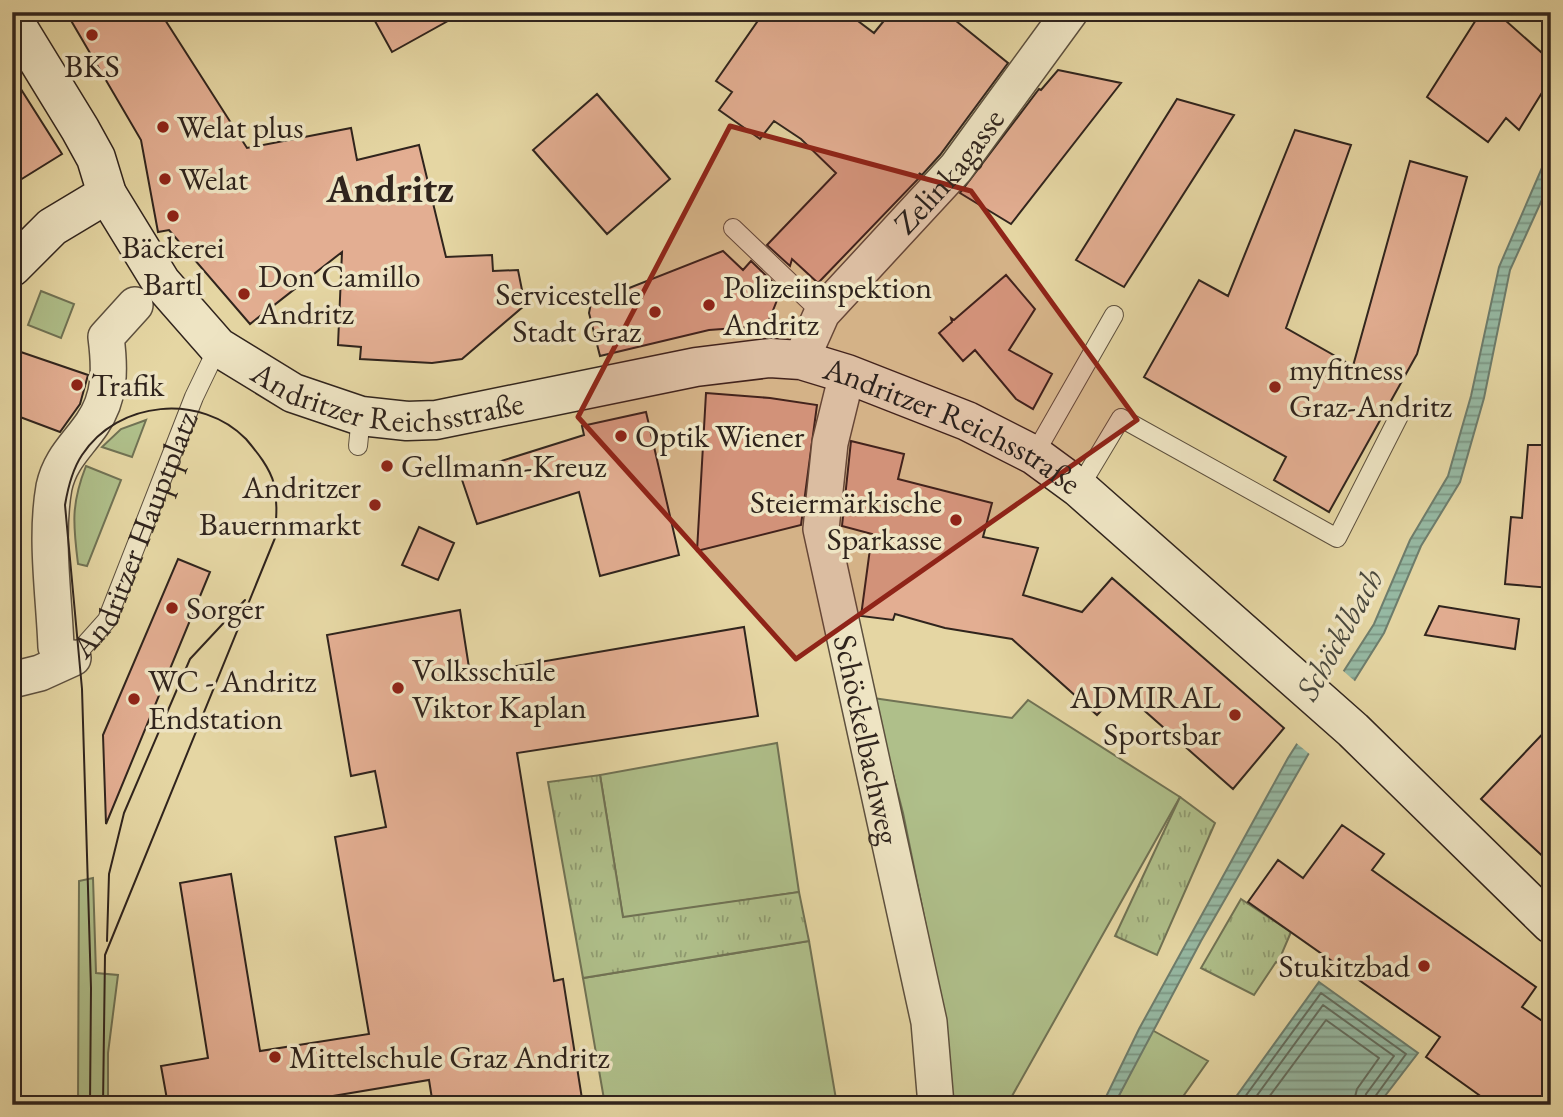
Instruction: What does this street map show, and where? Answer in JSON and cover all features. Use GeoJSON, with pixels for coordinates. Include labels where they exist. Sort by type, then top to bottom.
{"type":"FeatureCollection","features":[{"type":"Feature","properties":{"kind":"street","name":"Zelinkagasse"},"geometry":{"type":"LineString","coordinates":[[801,360],[822,313],[956,168],[1070,12]]}},
{"type":"Feature","properties":{"kind":"street","name":"Andritzer Reichsstraße"},"geometry":{"type":"LineString","coordinates":[[12,18],[80,129],[96,158],[107,194],[161,282],[218,347],[293,393],[360,431],[407,421],[450,419],[706,365],[770,358],[801,360],[847,374],[967,421],[1034,455],[1079,488],[1353,730],[1551,924]]}},
{"type":"Feature","properties":{"kind":"street"},"geometry":{"type":"LineString","coordinates":[[12,267],[52,228],[107,194]]}},
{"type":"Feature","properties":{"kind":"street","name":"Andritzer Hauptplatz"},"geometry":{"type":"LineString","coordinates":[[12,680],[40,673],[64,652],[52,536],[54,487],[62,461],[93,423],[107,391],[109,364],[106,337],[135,305]]}},
{"type":"Feature","properties":{"kind":"street","name":"Schöckelbachweg"},"geometry":{"type":"LineString","coordinates":[[847,374],[830,443],[821,529],[929,1022],[936,1105]]}},
{"type":"Feature","properties":{"kind":"lane"},"geometry":{"type":"LineString","coordinates":[[733,228],[822,313]]}},
{"type":"Feature","properties":{"kind":"lane"},"geometry":{"type":"LineString","coordinates":[[1034,455],[1114,315]]}},
{"type":"Feature","properties":{"kind":"lane","name":"Andritzer Hauptplatz"},"geometry":{"type":"LineString","coordinates":[[64,652],[107,620],[194,397],[218,347]]}},
{"type":"Feature","properties":{"kind":"lane"},"geometry":{"type":"LineString","coordinates":[[1079,488],[1121,418],[1337,538],[1399,416]]}},
{"type":"Feature","properties":{"kind":"highlighted area"},"geometry":{"type":"Polygon","coordinates":[[[730,126],[971,191],[1137,420],[796,659],[578,417],[730,126]]]}},
{"type":"Feature","properties":{"kind":"green space"},"geometry":{"type":"Polygon","coordinates":[[[41,291],[74,304],[61,338],[28,325],[41,291]]]}},
{"type":"Feature","properties":{"kind":"green space"},"geometry":{"type":"Polygon","coordinates":[[[146,420],[132,457],[102,447],[121,429],[146,420]]]}},
{"type":"Feature","properties":{"kind":"green space"},"geometry":{"type":"Polygon","coordinates":[[[86,466],[121,480],[87,566],[78,564],[74,525],[78,492],[86,466]]]}},
{"type":"Feature","properties":{"kind":"green space"},"geometry":{"type":"Polygon","coordinates":[[[873,698],[1012,718],[1028,700],[1180,797],[1007,1105],[952,1105],[932,956],[903,813],[873,698]]]}},
{"type":"Feature","properties":{"kind":"green space"},"geometry":{"type":"Polygon","coordinates":[[[777,743],[799,892],[623,918],[600,775],[777,743]]]}},
{"type":"Feature","properties":{"kind":"green space"},"geometry":{"type":"Polygon","coordinates":[[[600,775],[623,917],[799,892],[809,941],[583,978],[548,782],[600,775]]]}},
{"type":"Feature","properties":{"kind":"green space"},"geometry":{"type":"Polygon","coordinates":[[[1180,797],[1215,823],[1157,955],[1115,936],[1180,797]]]}},
{"type":"Feature","properties":{"kind":"green space"},"geometry":{"type":"Polygon","coordinates":[[[93,878],[96,973],[118,975],[108,1053],[108,1105],[78,1105],[79,881],[93,878]]]}},
{"type":"Feature","properties":{"kind":"green space"},"geometry":{"type":"Polygon","coordinates":[[[1241,899],[1291,932],[1282,953],[1286,958],[1281,964],[1276,962],[1254,995],[1201,968],[1241,899]]]}},
{"type":"Feature","properties":{"kind":"green space"},"geometry":{"type":"Polygon","coordinates":[[[809,941],[837,1105],[605,1105],[583,978],[809,941]]]}},
{"type":"Feature","properties":{"kind":"green space"},"geometry":{"type":"Polygon","coordinates":[[[1152,1030],[1208,1061],[1177,1105],[1114,1105],[1152,1030]]]}},
{"type":"Feature","properties":{"kind":"water","name":"Schöcklbach"},"geometry":{"type":"Polygon","coordinates":[[[1551,147],[1551,180],[1510,270],[1484,398],[1460,482],[1421,546],[1384,633],[1309,753],[1201,941],[1114,1105],[1102,1105],[1139,1029],[1288,758],[1374,624],[1410,540],[1448,476],[1471,396],[1499,267],[1551,147]]]}},
{"type":"Feature","properties":{"kind":"water"},"geometry":{"type":"Polygon","coordinates":[[[1319,982],[1418,1053],[1378,1105],[1230,1105],[1319,982]]]}},
{"type":"Feature","properties":{"kind":"pier"},"geometry":{"type":"Polygon","coordinates":[[[1341,669],[1358,684],[1312,756],[1295,742],[1341,669]]]}},
{"type":"Feature","properties":{"kind":"building"},"geometry":{"type":"Polygon","coordinates":[[[66,12],[160,12],[247,148],[351,128],[357,160],[419,145],[446,257],[492,255],[493,271],[518,270],[525,305],[462,359],[432,363],[360,359],[361,347],[338,345],[342,252],[250,324],[169,230],[158,232],[141,140],[66,12]]]}},
{"type":"Feature","properties":{"kind":"building"},"geometry":{"type":"Polygon","coordinates":[[[370,12],[464,12],[392,52],[370,12]]]}},
{"type":"Feature","properties":{"kind":"building"},"geometry":{"type":"Polygon","coordinates":[[[764,12],[846,12],[874,33],[891,12],[945,12],[1008,63],[940,155],[922,175],[919,173],[921,176],[818,283],[792,259],[790,266],[767,245],[836,173],[801,139],[774,121],[760,139],[719,110],[732,92],[716,81],[764,12]]]}},
{"type":"Feature","properties":{"kind":"building"},"geometry":{"type":"Polygon","coordinates":[[[1481,12],[1496,12],[1551,61],[1551,78],[1519,130],[1506,118],[1488,142],[1427,97],[1481,12]]]}},
{"type":"Feature","properties":{"kind":"building"},"geometry":{"type":"Polygon","coordinates":[[[1058,70],[1121,83],[1011,224],[960,193],[1039,89],[1041,90],[1058,70]]]}},
{"type":"Feature","properties":{"kind":"building"},"geometry":{"type":"Polygon","coordinates":[[[12,75],[62,154],[12,185],[12,75]]]}},
{"type":"Feature","properties":{"kind":"building"},"geometry":{"type":"Polygon","coordinates":[[[597,94],[670,179],[607,234],[533,150],[597,94]]]}},
{"type":"Feature","properties":{"kind":"building"},"geometry":{"type":"Polygon","coordinates":[[[1177,99],[1234,115],[1124,287],[1076,260],[1177,99]]]}},
{"type":"Feature","properties":{"kind":"building"},"geometry":{"type":"Polygon","coordinates":[[[1295,130],[1351,145],[1286,328],[1353,366],[1410,161],[1467,177],[1417,354],[1329,512],[1274,480],[1286,457],[1144,377],[1199,280],[1228,296],[1295,130]]]}},
{"type":"Feature","properties":{"kind":"building"},"geometry":{"type":"Polygon","coordinates":[[[723,251],[743,270],[751,261],[781,290],[770,318],[763,326],[709,330],[600,356],[589,313],[591,303],[723,251]]]}},
{"type":"Feature","properties":{"kind":"building"},"geometry":{"type":"Polygon","coordinates":[[[1006,275],[1035,309],[1009,350],[1052,374],[1033,409],[1016,399],[975,350],[963,361],[939,333],[952,322],[951,318],[954,320],[1006,275]]]}},
{"type":"Feature","properties":{"kind":"building"},"geometry":{"type":"Polygon","coordinates":[[[12,349],[88,375],[80,404],[60,432],[12,414],[12,349]]]}},
{"type":"Feature","properties":{"kind":"building"},"geometry":{"type":"Polygon","coordinates":[[[706,393],[817,405],[801,525],[697,551],[706,393]]]}},
{"type":"Feature","properties":{"kind":"building"},"geometry":{"type":"Polygon","coordinates":[[[646,412],[679,555],[600,576],[579,492],[477,524],[460,474],[584,435],[582,426],[646,412]]]}},
{"type":"Feature","properties":{"kind":"building"},"geometry":{"type":"Polygon","coordinates":[[[851,441],[904,454],[898,479],[992,503],[983,537],[1038,548],[1023,595],[1082,612],[1112,578],[1284,728],[1233,789],[1121,690],[1097,715],[1012,639],[945,628],[895,614],[893,620],[861,616],[872,534],[842,526],[851,441]]]}},
{"type":"Feature","properties":{"kind":"building"},"geometry":{"type":"Polygon","coordinates":[[[1528,445],[1551,445],[1551,588],[1505,584],[1511,517],[1522,518],[1528,445]]]}},
{"type":"Feature","properties":{"kind":"building"},"geometry":{"type":"Polygon","coordinates":[[[419,527],[454,543],[438,580],[402,565],[419,527]]]}},
{"type":"Feature","properties":{"kind":"building"},"geometry":{"type":"Polygon","coordinates":[[[178,559],[210,572],[106,824],[103,735],[178,559]]]}},
{"type":"Feature","properties":{"kind":"building"},"geometry":{"type":"Polygon","coordinates":[[[1439,606],[1519,619],[1515,649],[1425,635],[1439,606]]]}},
{"type":"Feature","properties":{"kind":"building"},"geometry":{"type":"Polygon","coordinates":[[[460,610],[470,674],[744,627],[758,716],[517,753],[554,981],[563,979],[583,1105],[433,1105],[429,1080],[279,1105],[168,1105],[161,1066],[208,1058],[180,883],[231,874],[260,1051],[369,1034],[335,837],[386,827],[375,771],[351,776],[327,635],[460,610]]]}},
{"type":"Feature","properties":{"kind":"building"},"geometry":{"type":"Polygon","coordinates":[[[1551,725],[1551,864],[1481,799],[1551,725]]]}},
{"type":"Feature","properties":{"kind":"building","name":"Stukitzbad"},"geometry":{"type":"Polygon","coordinates":[[[1342,825],[1384,854],[1372,870],[1536,987],[1522,1007],[1551,1027],[1551,1105],[1493,1105],[1426,1057],[1440,1037],[1248,902],[1278,860],[1303,878],[1342,825]]]}},
{"type":"Feature","properties":{"kind":"tram line"},"geometry":{"type":"LineString","coordinates":[[90,1105],[91,988],[82,689],[65,505],[76,467],[82,455],[98,437],[116,423],[138,414],[161,409],[184,409],[206,414],[228,424],[246,439],[259,455],[274,484],[275,538],[105,955],[103,1105]]}},
{"type":"Feature","properties":{"kind":"tram line"},"geometry":{"type":"LineString","coordinates":[[107,941],[109,874],[124,813],[190,659],[245,600]]}},
{"type":"Feature","properties":{"kind":"place","name":"BKS"},"geometry":{"type":"Point","coordinates":[92,35]}},
{"type":"Feature","properties":{"kind":"place","name":"Welat plus"},"geometry":{"type":"Point","coordinates":[163,127]}},
{"type":"Feature","properties":{"kind":"place","name":"Welat"},"geometry":{"type":"Point","coordinates":[165,179]}},
{"type":"Feature","properties":{"kind":"place","name":"Bäckerei Bartl"},"geometry":{"type":"Point","coordinates":[173,216]}},
{"type":"Feature","properties":{"kind":"place","name":"Don Camillo Andritz"},"geometry":{"type":"Point","coordinates":[244,294]}},
{"type":"Feature","properties":{"kind":"place","name":"Polizeiinspektion Andritz"},"geometry":{"type":"Point","coordinates":[709,305]}},
{"type":"Feature","properties":{"kind":"place","name":"Servicestelle Stadt Graz"},"geometry":{"type":"Point","coordinates":[655,312]}},
{"type":"Feature","properties":{"kind":"place","name":"Trafik"},"geometry":{"type":"Point","coordinates":[77,385]}},
{"type":"Feature","properties":{"kind":"place","name":"myfitness Graz-Andritz"},"geometry":{"type":"Point","coordinates":[1275,387]}},
{"type":"Feature","properties":{"kind":"place","name":"Optik Wiener"},"geometry":{"type":"Point","coordinates":[621,436]}},
{"type":"Feature","properties":{"kind":"place","name":"Gellmann-Kreuz"},"geometry":{"type":"Point","coordinates":[387,466]}},
{"type":"Feature","properties":{"kind":"place","name":"Andritzer Bauernmarkt"},"geometry":{"type":"Point","coordinates":[375,505]}},
{"type":"Feature","properties":{"kind":"place","name":"Steiermärkische Sparkasse"},"geometry":{"type":"Point","coordinates":[956,520]}},
{"type":"Feature","properties":{"kind":"place","name":"Sorger"},"geometry":{"type":"Point","coordinates":[172,608]}},
{"type":"Feature","properties":{"kind":"place","name":"Volksschule Viktor Kaplan"},"geometry":{"type":"Point","coordinates":[398,688]}},
{"type":"Feature","properties":{"kind":"place","name":"WC - Andritz Endstation"},"geometry":{"type":"Point","coordinates":[134,699]}},
{"type":"Feature","properties":{"kind":"place","name":"ADMIRAL Sportsbar"},"geometry":{"type":"Point","coordinates":[1235,715]}},
{"type":"Feature","properties":{"kind":"place","name":"Stukitzbad"},"geometry":{"type":"Point","coordinates":[1424,966]}},
{"type":"Feature","properties":{"kind":"place","name":"Mittelschule Graz Andritz"},"geometry":{"type":"Point","coordinates":[275,1057]}},
{"type":"Feature","properties":{"kind":"district","name":"Andritz"},"geometry":{"type":"Point","coordinates":[390,188]}}]}
